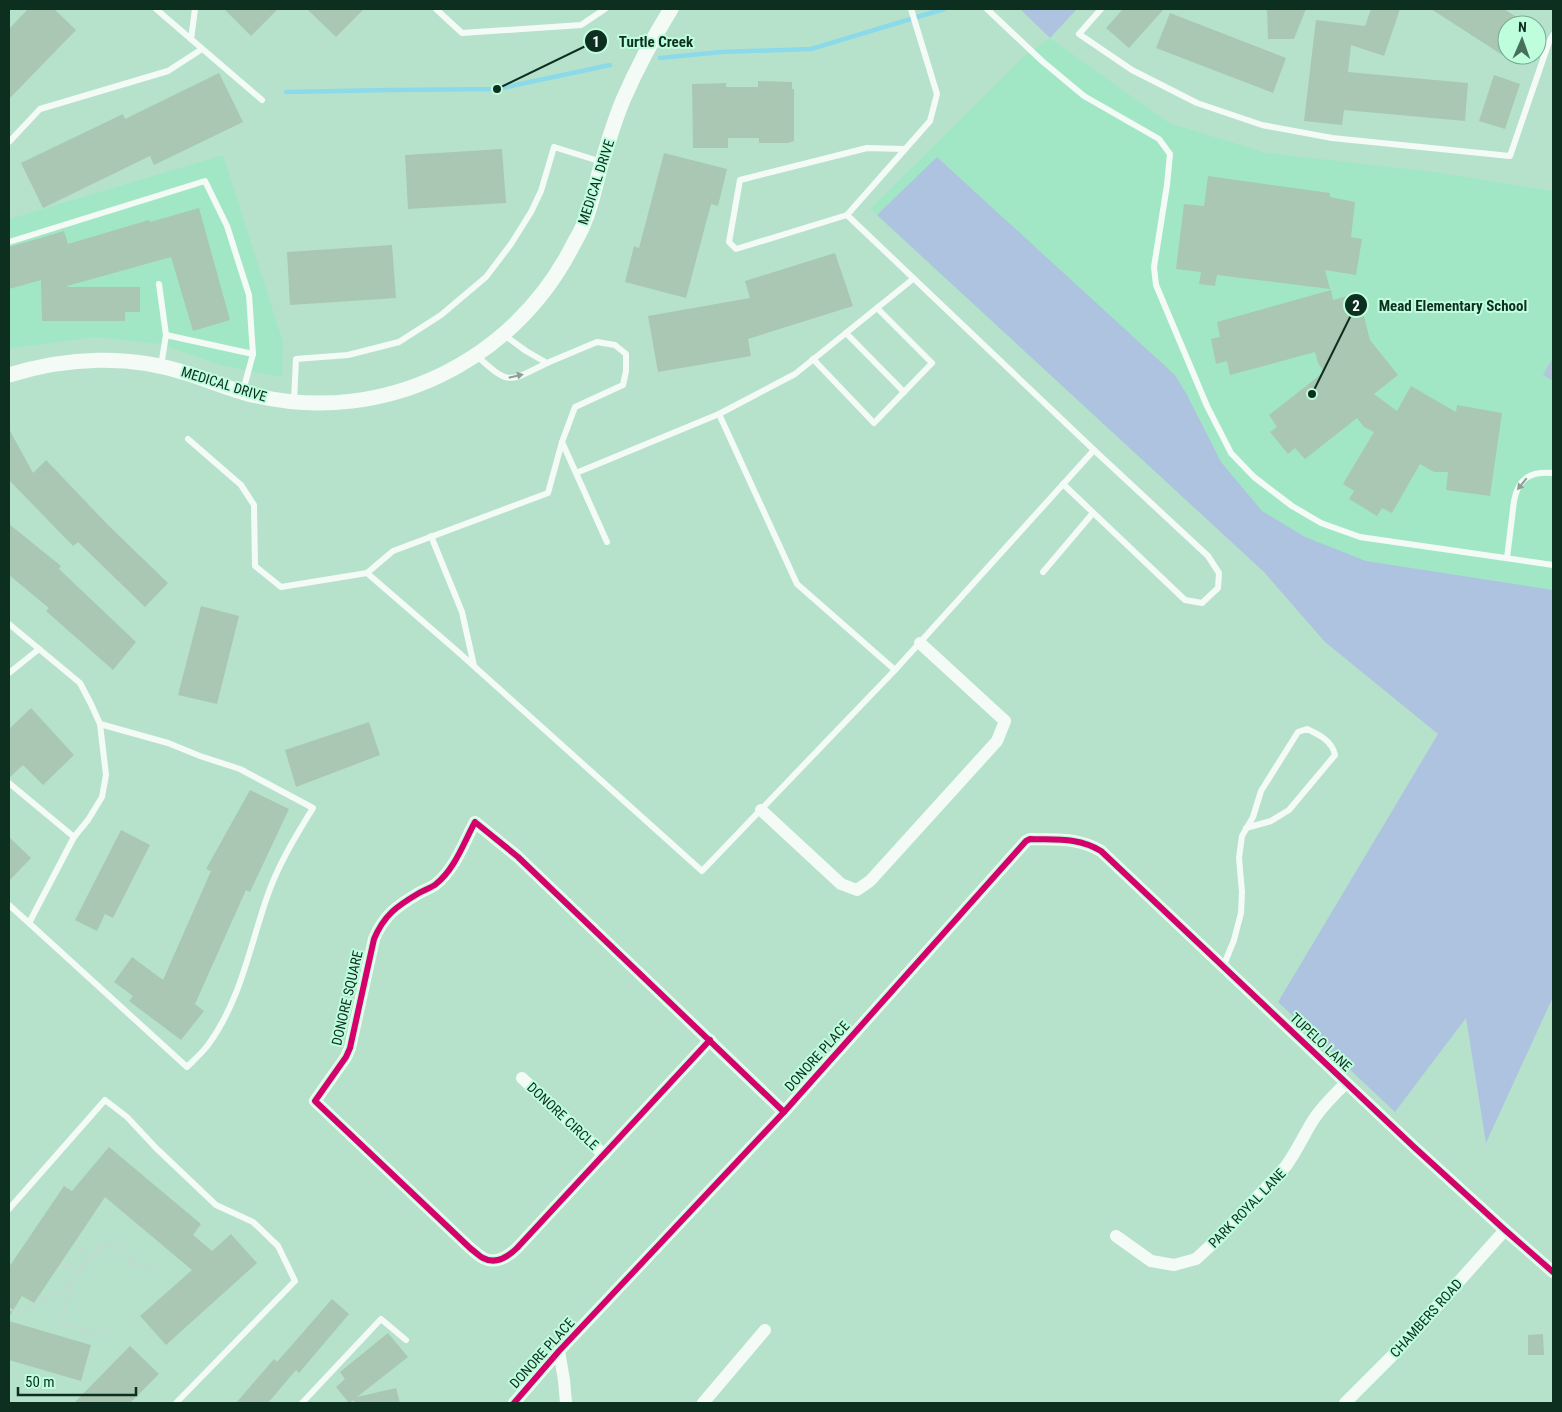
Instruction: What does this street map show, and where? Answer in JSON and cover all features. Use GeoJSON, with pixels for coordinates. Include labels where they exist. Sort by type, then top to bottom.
{"type":"FeatureCollection","features":[{"type":"Feature","properties":{"kind":"street","name":"MEDICAL DRIVE"},"geometry":{"type":"LineString","coordinates":[[9,376],[27,370],[88,360],[139,362],[161,366],[266,398],[294,402],[346,402],[373,399],[404,391],[460,366],[504,335],[536,302],[566,259],[584,223],[623,101],[648,46],[668,10]]}},
{"type":"Feature","properties":{"kind":"street"},"geometry":{"type":"LineString","coordinates":[[761,810],[841,884],[857,890],[870,881],[997,741],[1005,721],[920,643]]}},
{"type":"Feature","properties":{"kind":"street","name":"DONORE SQUARE"},"geometry":{"type":"LineString","coordinates":[[710,1040],[509,1255],[501,1259],[484,1259],[470,1248],[315,1101],[346,1057],[350,1048],[374,940],[378,930],[394,909],[435,884],[444,876],[475,822],[518,857],[710,1040],[784,1112]]}},
{"type":"Feature","properties":{"kind":"street","name":"DONORE PLACE"},"geometry":{"type":"LineString","coordinates":[[514,1403],[559,1351],[784,1112],[1026,841],[1030,839],[1067,840]]}},
{"type":"Feature","properties":{"kind":"street","name":"TUPELO LANE"},"geometry":{"type":"LineString","coordinates":[[1067,840],[1090,844],[1101,851],[1346,1083],[1553,1272]]}},
{"type":"Feature","properties":{"kind":"street","name":"DONORE CIRCLE"},"geometry":{"type":"LineString","coordinates":[[522,1078],[604,1155]]}},
{"type":"Feature","properties":{"kind":"street","name":"PARK ROYAL LANE"},"geometry":{"type":"LineString","coordinates":[[1116,1236],[1151,1261],[1174,1265],[1196,1259],[1222,1235],[1286,1166],[1294,1156],[1313,1120],[1346,1083]]}},
{"type":"Feature","properties":{"kind":"street","name":"CHAMBERS ROAD"},"geometry":{"type":"LineString","coordinates":[[1345,1403],[1395,1353],[1505,1230]]}},
{"type":"Feature","properties":{"kind":"street"},"geometry":{"type":"LineString","coordinates":[[703,1403],[765,1330]]}},
{"type":"Feature","properties":{"kind":"street"},"geometry":{"type":"LineString","coordinates":[[559,1351],[566,1403]]}},
{"type":"Feature","properties":{"kind":"lane"},"geometry":{"type":"LineString","coordinates":[[156,9],[262,100]]}},
{"type":"Feature","properties":{"kind":"lane"},"geometry":{"type":"LineString","coordinates":[[191,39],[195,9]]}},
{"type":"Feature","properties":{"kind":"lane"},"geometry":{"type":"LineString","coordinates":[[436,9],[462,33],[580,25],[605,9]]}},
{"type":"Feature","properties":{"kind":"lane"},"geometry":{"type":"LineString","coordinates":[[905,149],[866,148],[740,180],[729,242],[736,249],[847,215],[930,121],[937,94],[911,9]]}},
{"type":"Feature","properties":{"kind":"lane"},"geometry":{"type":"LineString","coordinates":[[987,9],[1042,61],[1084,96],[1160,139],[1170,154],[1154,266],[1156,285],[1207,406],[1231,453],[1254,477],[1292,506],[1321,523],[1360,537],[1553,565]]}},
{"type":"Feature","properties":{"kind":"lane"},"geometry":{"type":"LineString","coordinates":[[1101,9],[1079,34],[1132,70],[1197,103],[1262,125],[1323,136],[1510,156],[1553,35]]}},
{"type":"Feature","properties":{"kind":"lane"},"geometry":{"type":"LineString","coordinates":[[9,142],[40,109],[168,71],[202,49]]}},
{"type":"Feature","properties":{"kind":"lane"},"geometry":{"type":"LineString","coordinates":[[294,402],[296,359],[348,355],[399,342],[442,315],[486,277],[511,244],[531,212],[541,191],[554,147],[602,162]]}},
{"type":"Feature","properties":{"kind":"lane"},"geometry":{"type":"LineString","coordinates":[[9,242],[205,181],[227,226],[250,295],[253,354],[243,392]]}},
{"type":"Feature","properties":{"kind":"lane"},"geometry":{"type":"LineString","coordinates":[[847,215],[1208,556],[1219,573],[1218,588],[1202,603],[1185,600],[1063,484]]}},
{"type":"Feature","properties":{"kind":"lane"},"geometry":{"type":"LineString","coordinates":[[576,473],[718,414],[795,374],[913,279]]}},
{"type":"Feature","properties":{"kind":"lane"},"geometry":{"type":"LineString","coordinates":[[159,284],[166,334],[161,366]]}},
{"type":"Feature","properties":{"kind":"lane"},"geometry":{"type":"LineString","coordinates":[[813,359],[874,423],[932,363],[877,308]]}},
{"type":"Feature","properties":{"kind":"lane"},"geometry":{"type":"LineString","coordinates":[[846,333],[904,392]]}},
{"type":"Feature","properties":{"kind":"lane"},"geometry":{"type":"LineString","coordinates":[[166,334],[253,354]]}},
{"type":"Feature","properties":{"kind":"lane"},"geometry":{"type":"LineString","coordinates":[[504,335],[547,363]]}},
{"type":"Feature","properties":{"kind":"lane"},"geometry":{"type":"LineString","coordinates":[[188,439],[241,485],[254,505],[255,566],[280,587],[367,573],[393,551],[548,493],[562,442],[575,407],[623,384],[626,371],[626,354],[615,345],[597,342],[516,378],[509,379],[503,378],[494,372],[476,355]]}},
{"type":"Feature","properties":{"kind":"lane"},"geometry":{"type":"LineString","coordinates":[[718,414],[798,584],[895,670]]}},
{"type":"Feature","properties":{"kind":"lane"},"geometry":{"type":"LineString","coordinates":[[562,442],[607,542]]}},
{"type":"Feature","properties":{"kind":"lane"},"geometry":{"type":"LineString","coordinates":[[367,573],[474,666],[702,871],[895,670],[1094,450]]}},
{"type":"Feature","properties":{"kind":"lane"},"geometry":{"type":"LineString","coordinates":[[1507,558],[1516,492],[1520,483],[1528,476],[1543,472],[1553,473]]}},
{"type":"Feature","properties":{"kind":"lane"},"geometry":{"type":"LineString","coordinates":[[1043,572],[1093,513]]}},
{"type":"Feature","properties":{"kind":"lane"},"geometry":{"type":"LineString","coordinates":[[432,536],[462,612],[474,666]]}},
{"type":"Feature","properties":{"kind":"lane"},"geometry":{"type":"LineString","coordinates":[[9,624],[80,684],[100,724],[106,775],[102,797],[88,820],[74,837],[29,923]]}},
{"type":"Feature","properties":{"kind":"lane"},"geometry":{"type":"LineString","coordinates":[[9,673],[39,648]]}},
{"type":"Feature","properties":{"kind":"lane"},"geometry":{"type":"LineString","coordinates":[[9,905],[187,1067],[207,1046],[224,1019],[248,962],[268,895],[289,846],[313,808],[240,770],[168,743],[100,724]]}},
{"type":"Feature","properties":{"kind":"lane"},"geometry":{"type":"LineString","coordinates":[[1223,966],[1234,940],[1241,913],[1242,892],[1239,848],[1242,836],[1246,828],[1253,816],[1261,791],[1298,732],[1308,729],[1320,735],[1333,748],[1335,755],[1290,810],[1271,821],[1246,828]]}},
{"type":"Feature","properties":{"kind":"lane"},"geometry":{"type":"LineString","coordinates":[[9,783],[74,837]]}},
{"type":"Feature","properties":{"kind":"lane"},"geometry":{"type":"LineString","coordinates":[[9,1209],[105,1100],[127,1118],[216,1205],[253,1222],[278,1246],[295,1281],[176,1403]]}},
{"type":"Feature","properties":{"kind":"lane"},"geometry":{"type":"LineString","coordinates":[[302,1403],[381,1319],[406,1340]]}},
{"type":"Feature","properties":{"kind":"path"},"geometry":{"type":"LineString","coordinates":[[9,1309],[18,1314],[43,1299],[66,1289],[79,1270],[100,1248],[108,1244],[116,1245],[133,1264],[141,1268],[159,1269]]}},
{"type":"Feature","properties":{"kind":"path"},"geometry":{"type":"LineString","coordinates":[[78,1247],[85,1255],[87,1263]]}},
{"type":"Feature","properties":{"kind":"path"},"geometry":{"type":"LineString","coordinates":[[62,1265],[83,1267]]}},
{"type":"Feature","properties":{"kind":"path"},"geometry":{"type":"LineString","coordinates":[[70,1285],[69,1297],[62,1314],[63,1323],[87,1332],[104,1331]]}},
{"type":"Feature","properties":{"kind":"shaded area"},"geometry":{"type":"Polygon","coordinates":[[[1020,9],[1077,9],[1050,38],[1020,9]]]}},
{"type":"Feature","properties":{"kind":"shaded area"},"geometry":{"type":"Polygon","coordinates":[[[1050,38],[1169,123],[1267,153],[1435,172],[1553,191],[1553,612],[1264,572],[870,209],[1023,57],[1050,38]]]}},
{"type":"Feature","properties":{"kind":"shaded area"},"geometry":{"type":"Polygon","coordinates":[[[223,155],[283,342],[282,377],[220,365],[160,344],[95,337],[9,350],[9,219],[223,155]]]}},
{"type":"Feature","properties":{"kind":"shaded area"},"geometry":{"type":"Polygon","coordinates":[[[937,157],[1175,375],[1221,462],[1262,511],[1305,537],[1366,561],[1553,590],[1553,997],[1486,1143],[1466,1018],[1395,1112],[1278,1002],[1438,734],[1325,642],[1264,572],[877,215],[937,157]]]}},
{"type":"Feature","properties":{"kind":"shaded area"},"geometry":{"type":"Polygon","coordinates":[[[1553,357],[1553,381],[1543,375],[1553,357]]]}},
{"type":"Feature","properties":{"kind":"building"},"geometry":{"type":"Polygon","coordinates":[[[28,9],[54,9],[76,30],[9,99],[9,29],[28,9]]]}},
{"type":"Feature","properties":{"kind":"building"},"geometry":{"type":"Polygon","coordinates":[[[224,9],[278,9],[251,36],[224,9]]]}},
{"type":"Feature","properties":{"kind":"building"},"geometry":{"type":"Polygon","coordinates":[[[307,9],[364,9],[336,37],[307,9]]]}},
{"type":"Feature","properties":{"kind":"building"},"geometry":{"type":"Polygon","coordinates":[[[1123,9],[1164,9],[1129,48],[1106,28],[1123,9]]]}},
{"type":"Feature","properties":{"kind":"building"},"geometry":{"type":"Polygon","coordinates":[[[1267,9],[1306,9],[1294,39],[1268,39],[1267,9]]]}},
{"type":"Feature","properties":{"kind":"building"},"geometry":{"type":"Polygon","coordinates":[[[1371,9],[1400,9],[1384,56],[1351,45],[1348,72],[1468,83],[1465,121],[1344,110],[1342,125],[1304,121],[1316,20],[1365,26],[1371,9]]]}},
{"type":"Feature","properties":{"kind":"building"},"geometry":{"type":"Polygon","coordinates":[[[1431,9],[1504,9],[1513,15],[1497,15],[1497,52],[1431,9]]]}},
{"type":"Feature","properties":{"kind":"building"},"geometry":{"type":"Polygon","coordinates":[[[1170,13],[1286,58],[1273,93],[1156,48],[1170,13]]]}},
{"type":"Feature","properties":{"kind":"building"},"geometry":{"type":"Polygon","coordinates":[[[219,73],[243,122],[154,165],[150,156],[43,208],[21,163],[123,114],[125,119],[219,73]]]}},
{"type":"Feature","properties":{"kind":"building"},"geometry":{"type":"Polygon","coordinates":[[[1494,75],[1520,84],[1505,129],[1479,121],[1494,75]]]}},
{"type":"Feature","properties":{"kind":"building"},"geometry":{"type":"Polygon","coordinates":[[[758,81],[792,82],[792,89],[794,89],[794,141],[788,143],[759,143],[759,138],[728,138],[728,148],[693,148],[692,84],[726,83],[726,87],[758,87],[758,81]]]}},
{"type":"Feature","properties":{"kind":"building"},"geometry":{"type":"Polygon","coordinates":[[[502,149],[506,203],[408,209],[405,155],[502,149]]]}},
{"type":"Feature","properties":{"kind":"building"},"geometry":{"type":"Polygon","coordinates":[[[664,153],[727,169],[718,206],[711,204],[686,298],[625,282],[634,246],[639,248],[664,153]]]}},
{"type":"Feature","properties":{"kind":"building"},"geometry":{"type":"Polygon","coordinates":[[[1208,176],[1330,193],[1330,197],[1355,202],[1351,237],[1362,239],[1356,275],[1325,270],[1330,289],[1217,275],[1215,286],[1199,284],[1201,272],[1176,269],[1184,204],[1204,206],[1208,176]]]}},
{"type":"Feature","properties":{"kind":"building"},"geometry":{"type":"Polygon","coordinates":[[[199,208],[230,320],[193,331],[171,257],[67,286],[140,287],[140,312],[125,312],[125,321],[42,321],[41,280],[9,289],[9,247],[64,231],[68,244],[149,220],[150,222],[199,208]]]}},
{"type":"Feature","properties":{"kind":"building"},"geometry":{"type":"Polygon","coordinates":[[[392,245],[396,298],[290,305],[287,252],[392,245]]]}},
{"type":"Feature","properties":{"kind":"building"},"geometry":{"type":"Polygon","coordinates":[[[835,253],[853,306],[748,339],[751,356],[658,372],[648,316],[750,298],[745,281],[835,253]]]}},
{"type":"Feature","properties":{"kind":"building"},"geometry":{"type":"Polygon","coordinates":[[[1331,290],[1333,300],[1358,293],[1370,340],[1398,375],[1374,394],[1397,411],[1411,386],[1456,412],[1457,405],[1502,413],[1490,496],[1446,490],[1448,472],[1434,472],[1420,464],[1392,513],[1382,508],[1377,516],[1349,499],[1354,491],[1343,484],[1374,432],[1364,427],[1357,418],[1305,459],[1295,448],[1288,454],[1270,432],[1277,427],[1269,415],[1324,372],[1318,363],[1315,352],[1230,375],[1227,361],[1216,364],[1211,339],[1220,337],[1217,322],[1331,290]]]}},
{"type":"Feature","properties":{"kind":"building"},"geometry":{"type":"Polygon","coordinates":[[[9,429],[33,473],[46,460],[108,525],[168,583],[145,607],[78,542],[73,546],[9,480],[9,429]]]}},
{"type":"Feature","properties":{"kind":"building"},"geometry":{"type":"Polygon","coordinates":[[[9,524],[61,566],[59,569],[136,642],[113,670],[46,611],[49,608],[9,575],[9,524]]]}},
{"type":"Feature","properties":{"kind":"building"},"geometry":{"type":"Polygon","coordinates":[[[201,606],[239,616],[217,704],[178,695],[201,606]]]}},
{"type":"Feature","properties":{"kind":"building"},"geometry":{"type":"Polygon","coordinates":[[[31,708],[74,755],[43,785],[23,765],[9,778],[9,729],[31,708]]]}},
{"type":"Feature","properties":{"kind":"building"},"geometry":{"type":"Polygon","coordinates":[[[369,722],[380,755],[296,787],[285,750],[369,722]]]}},
{"type":"Feature","properties":{"kind":"building"},"geometry":{"type":"Polygon","coordinates":[[[250,790],[289,809],[250,892],[246,890],[195,1004],[204,1011],[181,1040],[129,1001],[133,996],[114,982],[132,957],[163,980],[211,871],[206,869],[250,790]]]}},
{"type":"Feature","properties":{"kind":"building"},"geometry":{"type":"Polygon","coordinates":[[[121,830],[150,845],[113,918],[105,914],[97,931],[75,920],[121,830]]]}},
{"type":"Feature","properties":{"kind":"building"},"geometry":{"type":"Polygon","coordinates":[[[9,837],[31,858],[9,881],[9,837]]]}},
{"type":"Feature","properties":{"kind":"building"},"geometry":{"type":"Polygon","coordinates":[[[109,1147],[201,1224],[193,1235],[212,1251],[231,1234],[257,1263],[166,1345],[140,1316],[192,1270],[105,1197],[34,1303],[22,1296],[9,1317],[9,1267],[64,1186],[72,1191],[109,1147]]]}},
{"type":"Feature","properties":{"kind":"building"},"geometry":{"type":"Polygon","coordinates":[[[332,1299],[349,1314],[299,1373],[296,1370],[268,1403],[236,1403],[274,1359],[277,1362],[332,1299]]]}},
{"type":"Feature","properties":{"kind":"building"},"geometry":{"type":"Polygon","coordinates":[[[9,1321],[91,1345],[81,1381],[9,1360],[9,1321]]]}},
{"type":"Feature","properties":{"kind":"building"},"geometry":{"type":"Polygon","coordinates":[[[388,1333],[408,1357],[357,1397],[396,1388],[400,1403],[354,1403],[354,1400],[349,1403],[336,1387],[345,1379],[340,1372],[388,1333]]]}},
{"type":"Feature","properties":{"kind":"building"},"geometry":{"type":"Polygon","coordinates":[[[1543,1334],[1544,1355],[1528,1355],[1528,1335],[1543,1334]]]}},
{"type":"Feature","properties":{"kind":"building"},"geometry":{"type":"Polygon","coordinates":[[[130,1346],[159,1374],[130,1403],[74,1403],[130,1346]]]}},
{"type":"Feature","properties":{"kind":"waterway"},"geometry":{"type":"LineString","coordinates":[[660,58],[721,52],[811,49],[944,9]]}},
{"type":"Feature","properties":{"kind":"waterway"},"geometry":{"type":"LineString","coordinates":[[286,92],[497,89],[610,65]]}},
{"type":"Feature","properties":{"kind":"cycle path"},"geometry":{"type":"LineString","coordinates":[[710,1040],[517,1248],[506,1257],[493,1261],[483,1258],[470,1248],[315,1101],[346,1057],[350,1048],[374,939],[382,924],[404,902],[443,878],[454,863],[475,822],[518,857],[784,1112]]}},
{"type":"Feature","properties":{"kind":"cycle path"},"geometry":{"type":"LineString","coordinates":[[514,1403],[559,1351],[784,1112],[1026,841],[1030,839],[1075,841],[1101,851],[1414,1147],[1553,1272]]}},
{"type":"Feature","properties":{"kind":"place","name":"Turtle Creek"},"geometry":{"type":"Point","coordinates":[497,89]}},
{"type":"Feature","properties":{"kind":"place","name":"Mead Elementary School"},"geometry":{"type":"Point","coordinates":[1312,394]}}]}
